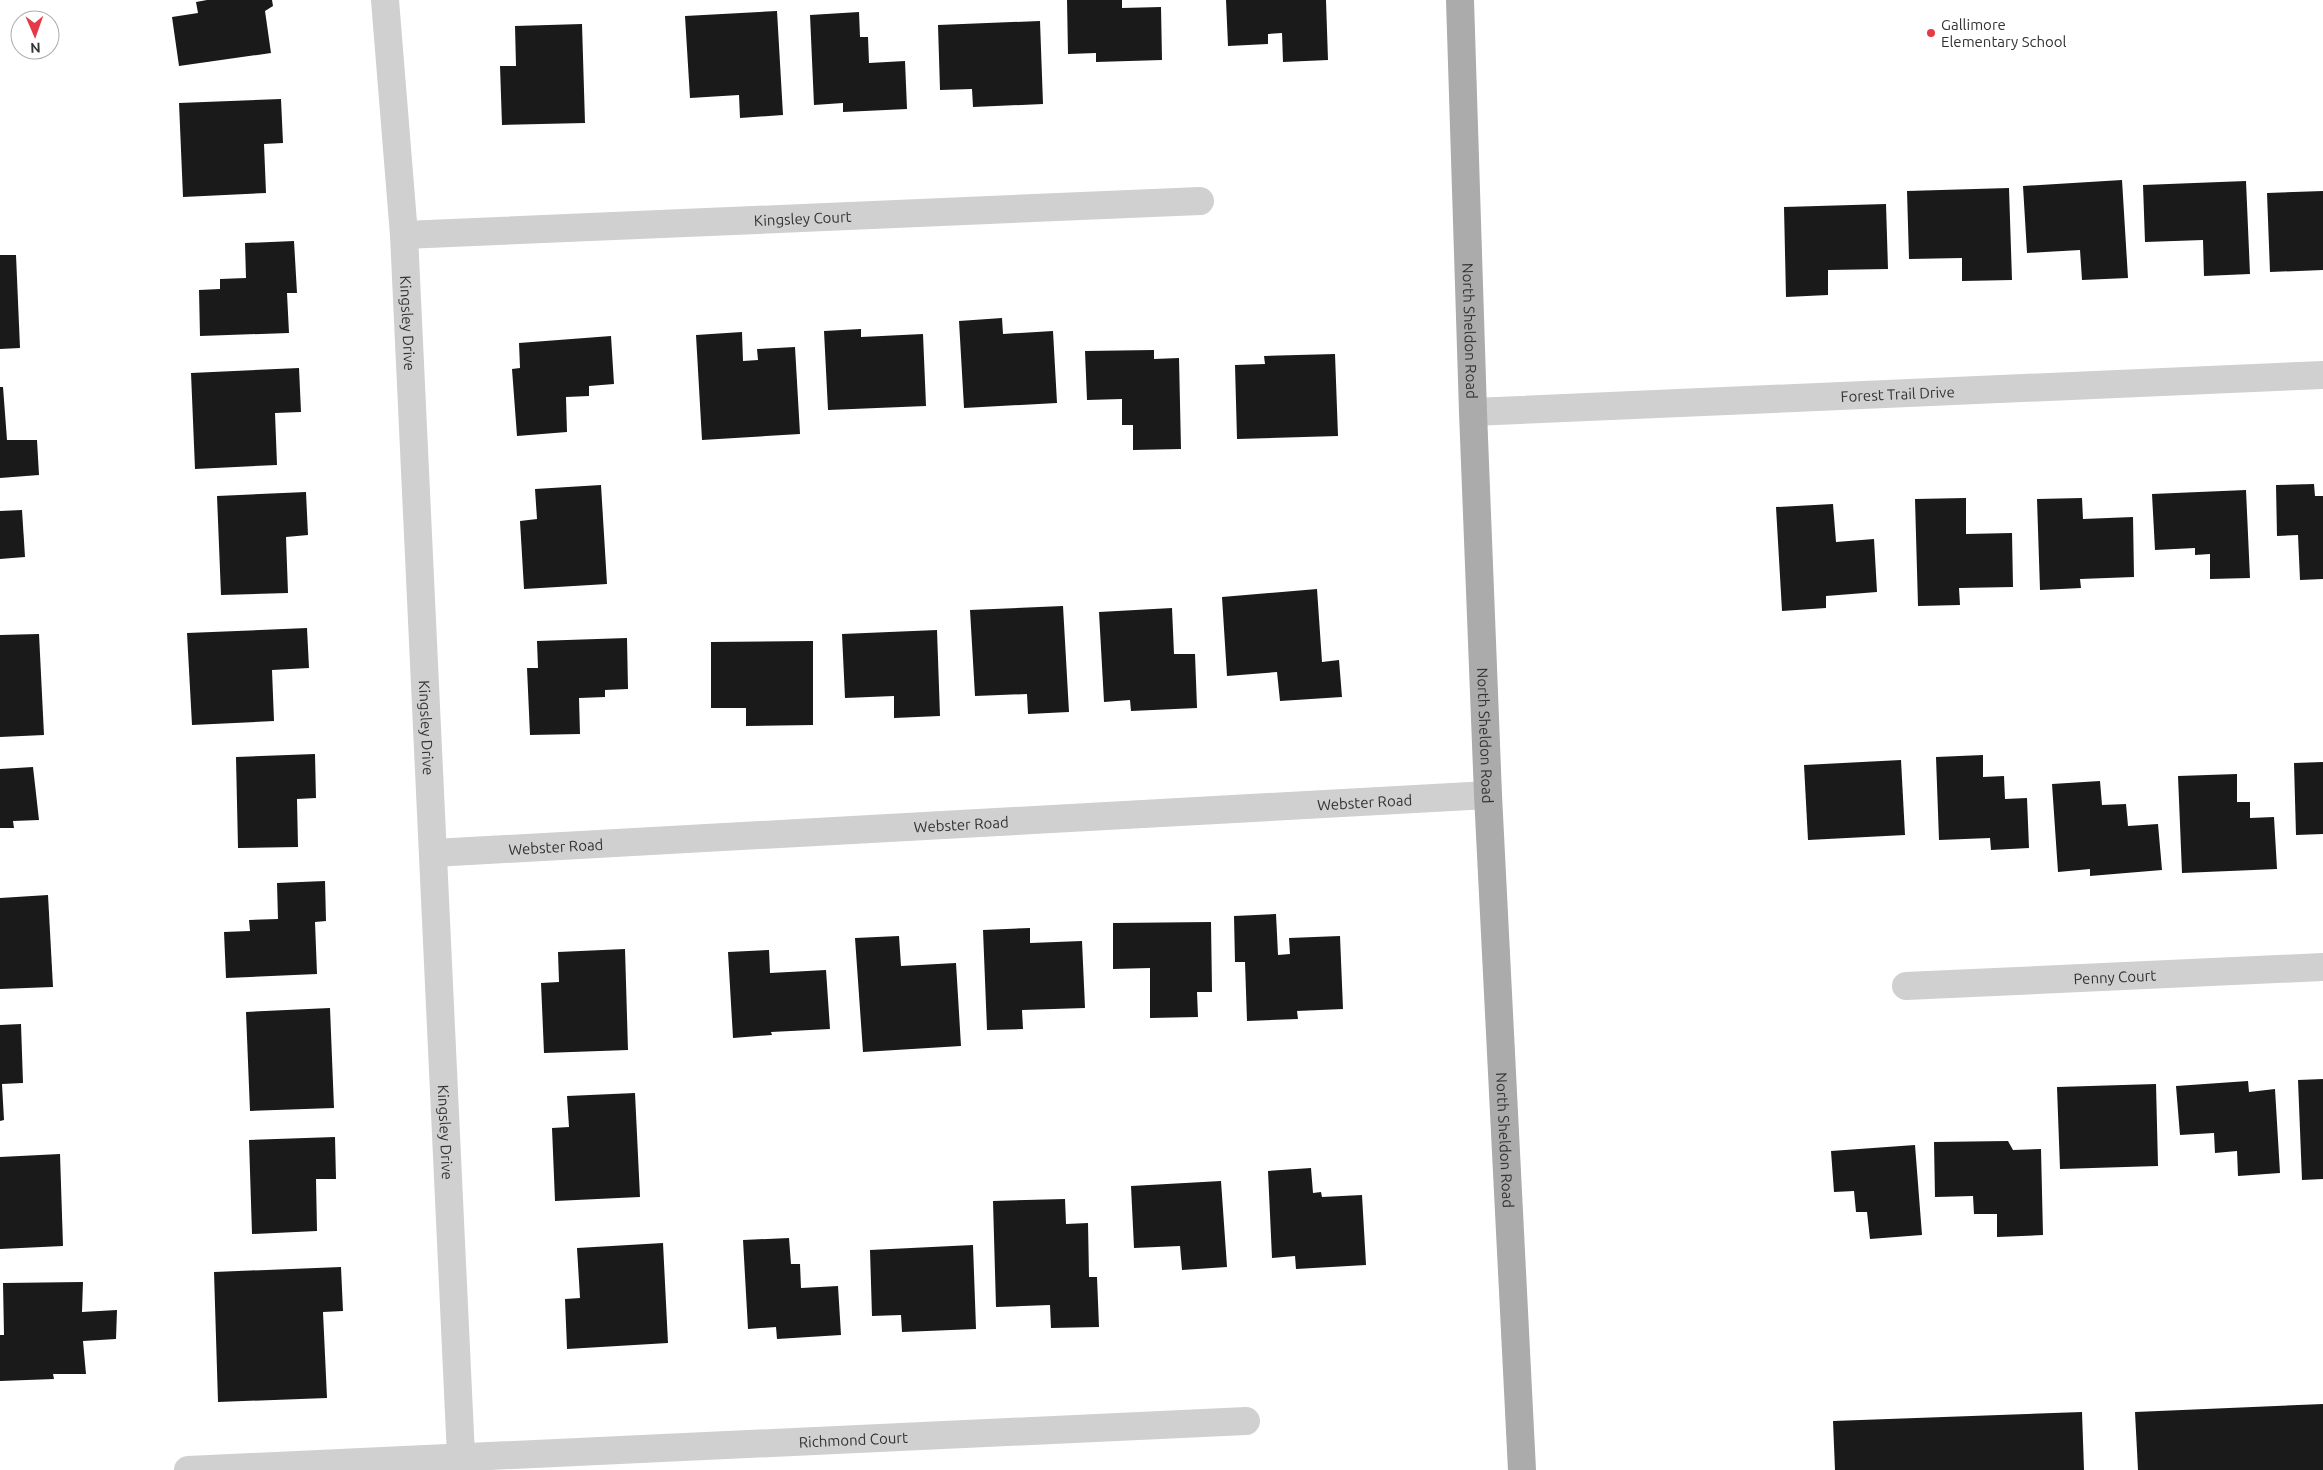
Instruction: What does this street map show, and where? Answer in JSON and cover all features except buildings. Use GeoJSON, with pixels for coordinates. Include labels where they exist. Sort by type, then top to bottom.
{"type":"FeatureCollection","features":[{"type":"Feature","properties":{"kind":"main road","name":"North Sheldon Road"},"geometry":{"type":"LineString","coordinates":[[1460,0],[1473,412],[1488,795],[1522,1470]]}},
{"type":"Feature","properties":{"kind":"street","name":"Kingsley Drive"},"geometry":{"type":"LineString","coordinates":[[385,0],[404,235],[461,1456]]}},
{"type":"Feature","properties":{"kind":"street","name":"Kingsley Court"},"geometry":{"type":"LineString","coordinates":[[404,235],[1200,201]]}},
{"type":"Feature","properties":{"kind":"street","name":"Forest Trail Drive"},"geometry":{"type":"LineString","coordinates":[[1473,412],[2323,375]]}},
{"type":"Feature","properties":{"kind":"street","name":"Webster Road"},"geometry":{"type":"LineString","coordinates":[[434,854],[1488,795]]}},
{"type":"Feature","properties":{"kind":"street","name":"Penny Court"},"geometry":{"type":"LineString","coordinates":[[1906,986],[2323,967]]}},
{"type":"Feature","properties":{"kind":"street","name":"Richmond Court"},"geometry":{"type":"LineString","coordinates":[[188,1470],[1246,1421]]}},
{"type":"Feature","properties":{"kind":"place","name":"Gallimore Elementary School"},"geometry":{"type":"Point","coordinates":[1931,33]}}]}
